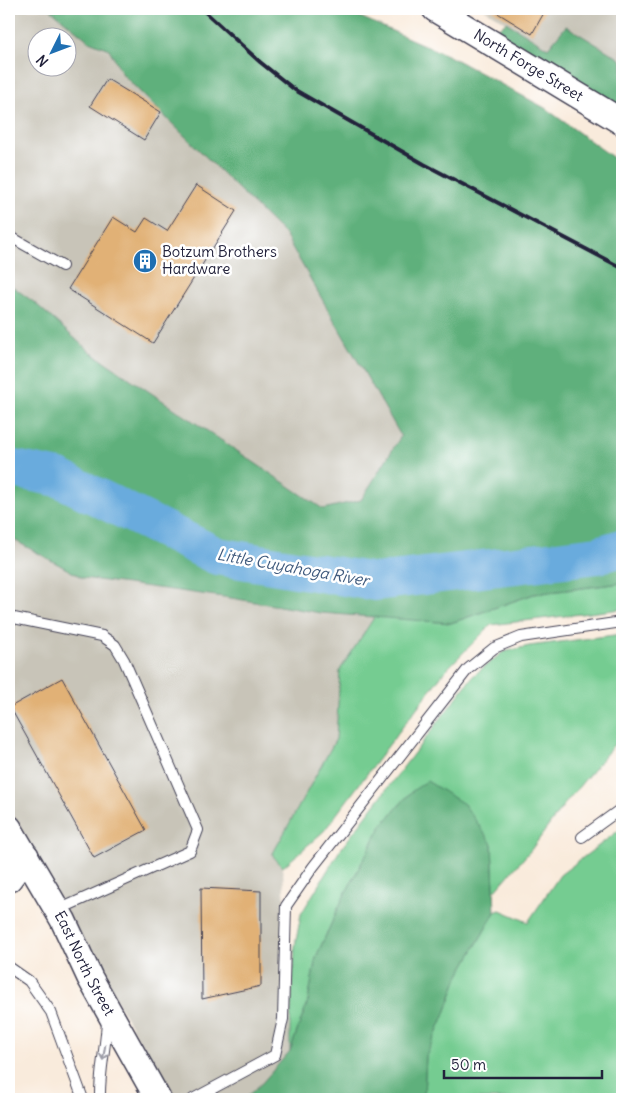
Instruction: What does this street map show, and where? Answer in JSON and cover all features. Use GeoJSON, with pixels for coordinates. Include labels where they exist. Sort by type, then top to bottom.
{"type":"FeatureCollection","features":[{"type":"Feature","properties":{"kind":"street","name":"North Forge Street"},"geometry":{"type":"LineString","coordinates":[[435,9],[622,122]]}},
{"type":"Feature","properties":{"kind":"street","name":"East North Street"},"geometry":{"type":"LineString","coordinates":[[9,828],[57,910],[90,978],[158,1099]]}},
{"type":"Feature","properties":{"kind":"street"},"geometry":{"type":"LineString","coordinates":[[9,879],[26,856]]}},
{"type":"Feature","properties":{"kind":"lane"},"geometry":{"type":"LineString","coordinates":[[9,236],[62,266]]}},
{"type":"Feature","properties":{"kind":"lane"},"geometry":{"type":"LineString","coordinates":[[9,617],[102,636],[115,646],[124,660],[198,830],[190,851],[57,910]]}},
{"type":"Feature","properties":{"kind":"lane"},"geometry":{"type":"LineString","coordinates":[[193,1099],[275,1055],[283,1019],[286,906],[313,867],[468,669],[494,648],[521,637],[622,622]]}},
{"type":"Feature","properties":{"kind":"lane"},"geometry":{"type":"LineString","coordinates":[[582,837],[622,808]]}},
{"type":"Feature","properties":{"kind":"lane"},"geometry":{"type":"LineString","coordinates":[[9,967],[29,981],[52,1012],[83,1099]]}},
{"type":"Feature","properties":{"kind":"lane"},"geometry":{"type":"LineString","coordinates":[[100,1099],[107,1008]]}},
{"type":"Feature","properties":{"kind":"shaded area"},"geometry":{"type":"Polygon","coordinates":[[[9,9],[50,9],[73,28],[28,28],[28,78],[78,78],[78,32],[89,41],[109,49],[123,75],[285,235],[401,436],[361,500],[323,509],[89,351],[35,303],[9,284],[9,9]]]}},
{"type":"Feature","properties":{"kind":"shaded area"},"geometry":{"type":"Polygon","coordinates":[[[484,9],[622,9],[622,60],[566,26],[548,48],[484,9]]]}},
{"type":"Feature","properties":{"kind":"shaded area"},"geometry":{"type":"Polygon","coordinates":[[[9,540],[231,598],[321,613],[375,616],[344,664],[336,739],[272,855],[283,867],[290,1051],[262,1083],[244,1099],[172,1099],[9,809],[9,540]]]}},
{"type":"Feature","properties":{"kind":"green space"},"geometry":{"type":"Polygon","coordinates":[[[50,9],[345,9],[449,56],[545,108],[622,164],[622,583],[534,594],[451,623],[321,613],[231,598],[83,578],[16,541],[9,540],[9,284],[35,303],[89,351],[323,509],[361,500],[401,436],[285,235],[123,75],[109,49],[89,41],[78,32],[78,28],[73,28],[50,9]]]}},
{"type":"Feature","properties":{"kind":"green space"},"geometry":{"type":"Polygon","coordinates":[[[506,22],[548,48],[566,26],[622,60],[622,115],[495,31],[506,22]]]}},
{"type":"Feature","properties":{"kind":"green space"},"geometry":{"type":"Polygon","coordinates":[[[622,583],[622,609],[491,625],[444,672],[324,831],[283,867],[272,855],[336,739],[340,670],[375,616],[451,623],[534,594],[622,583]]]}},
{"type":"Feature","properties":{"kind":"green space"},"geometry":{"type":"Polygon","coordinates":[[[622,634],[622,735],[563,806],[531,850],[494,892],[492,844],[411,792],[382,825],[344,896],[316,957],[308,1001],[290,1051],[295,946],[301,914],[340,850],[473,676],[503,652],[529,646],[622,634]]]}},
{"type":"Feature","properties":{"kind":"green space"},"geometry":{"type":"Polygon","coordinates":[[[427,781],[464,804],[492,844],[495,912],[458,977],[426,1056],[424,1095],[421,1099],[244,1099],[262,1083],[290,1051],[308,1001],[316,957],[344,896],[382,825],[411,792],[427,781]]]}},
{"type":"Feature","properties":{"kind":"green space"},"geometry":{"type":"Polygon","coordinates":[[[622,828],[622,1099],[421,1099],[424,1094],[426,1056],[458,977],[495,912],[500,910],[528,922],[560,875],[622,828]]]}},
{"type":"Feature","properties":{"kind":"building"},"geometry":{"type":"Polygon","coordinates":[[[491,9],[541,9],[545,11],[532,34],[491,9]]]}},
{"type":"Feature","properties":{"kind":"building"},"geometry":{"type":"Polygon","coordinates":[[[107,79],[161,112],[144,140],[90,106],[107,79]]]}},
{"type":"Feature","properties":{"kind":"building","name":"Botzum Brothers Hardware"},"geometry":{"type":"Polygon","coordinates":[[[196,185],[236,211],[153,343],[68,289],[113,217],[137,232],[146,218],[167,231],[196,185]]]}},
{"type":"Feature","properties":{"kind":"building"},"geometry":{"type":"Polygon","coordinates":[[[62,678],[146,830],[94,858],[10,707],[62,678]]]}},
{"type":"Feature","properties":{"kind":"building"},"geometry":{"type":"Polygon","coordinates":[[[201,888],[261,891],[261,986],[202,999],[201,888]]]}},
{"type":"Feature","properties":{"kind":"waterway","name":"Little Cuyahoga River"},"geometry":{"type":"LineString","coordinates":[[9,468],[59,478],[217,556],[375,582],[598,555],[622,548]]}},
{"type":"Feature","properties":{"kind":"railway"},"geometry":{"type":"LineString","coordinates":[[202,9],[260,62],[295,90],[424,164],[622,268]]}},
{"type":"Feature","properties":{"kind":"place","name":"Botzum Brothers Hardware"},"geometry":{"type":"Point","coordinates":[145,261]}}]}
